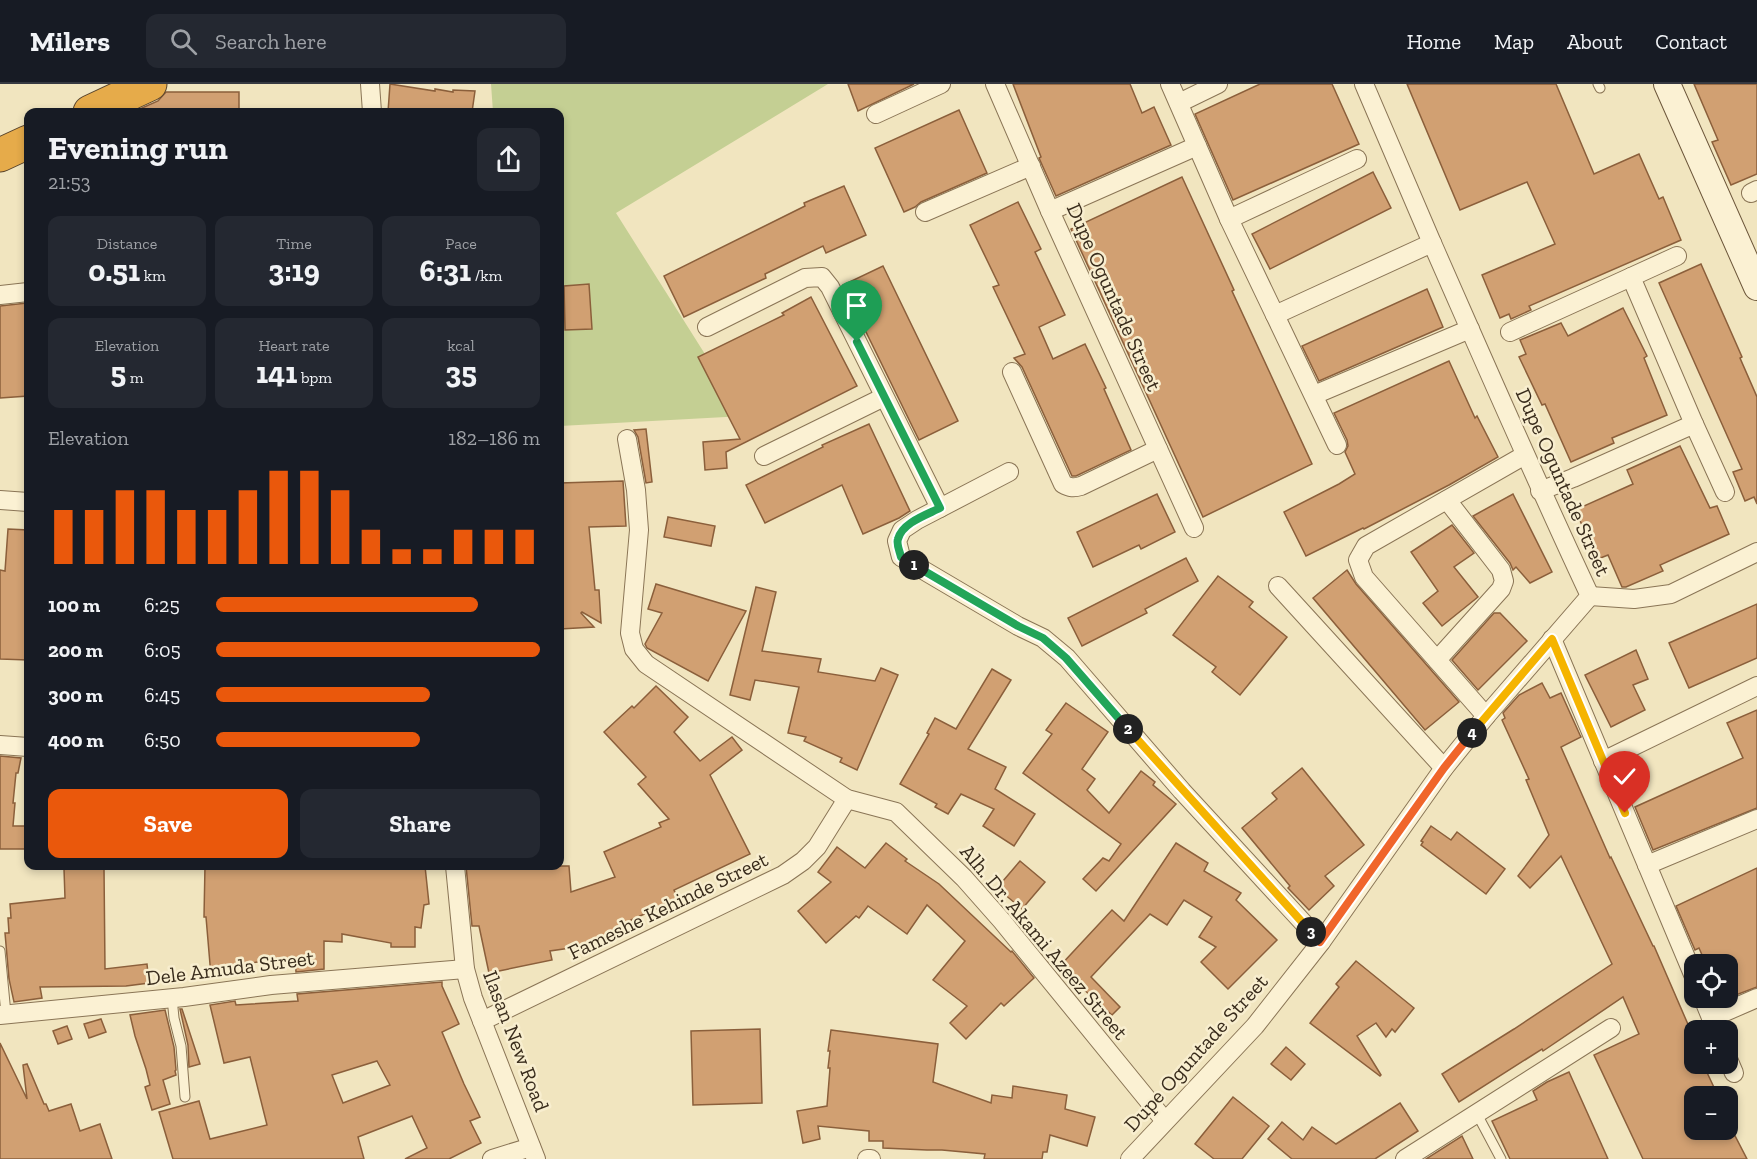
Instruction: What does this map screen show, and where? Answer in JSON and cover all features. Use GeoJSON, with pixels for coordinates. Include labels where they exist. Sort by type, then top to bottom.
{"type":"FeatureCollection","features":[{"type":"Feature","properties":{"kind":"highway"},"geometry":{"type":"LineString","coordinates":[[99,108],[150,84]]}},
{"type":"Feature","properties":{"kind":"highway"},"geometry":{"type":"LineString","coordinates":[[0,156],[24,144]]}},
{"type":"Feature","properties":{"kind":"street"},"geometry":{"type":"LineString","coordinates":[[370,84],[372,108]]}},
{"type":"Feature","properties":{"kind":"street"},"geometry":{"type":"LineString","coordinates":[[876,114],[941,84]]}},
{"type":"Feature","properties":{"kind":"street","name":"Dupe Oguntade Street"},"geometry":{"type":"LineString","coordinates":[[994,84],[1194,528]]}},
{"type":"Feature","properties":{"kind":"street"},"geometry":{"type":"LineString","coordinates":[[1170,84],[1229,219],[1337,446]]}},
{"type":"Feature","properties":{"kind":"street"},"geometry":{"type":"LineString","coordinates":[[1179,103],[1218,84]]}},
{"type":"Feature","properties":{"kind":"street","name":"Dupe Oguntade Street"},"geometry":{"type":"LineString","coordinates":[[1130,1159],[1255,1026],[1320,942],[1444,768],[1590,596],[1540,490],[1364,84]]}},
{"type":"Feature","properties":{"kind":"street"},"geometry":{"type":"LineString","coordinates":[[1667,84],[1757,287]]}},
{"type":"Feature","properties":{"kind":"street"},"geometry":{"type":"LineString","coordinates":[[1050,212],[1197,146]]}},
{"type":"Feature","properties":{"kind":"street"},"geometry":{"type":"LineString","coordinates":[[1229,219],[1357,159]]}},
{"type":"Feature","properties":{"kind":"street"},"geometry":{"type":"LineString","coordinates":[[925,212],[1031,166]]}},
{"type":"Feature","properties":{"kind":"street"},"geometry":{"type":"LineString","coordinates":[[1275,315],[1432,243]]}},
{"type":"Feature","properties":{"kind":"street"},"geometry":{"type":"LineString","coordinates":[[1510,332],[1677,256]]}},
{"type":"Feature","properties":{"kind":"street"},"geometry":{"type":"LineString","coordinates":[[706,327],[805,278],[822,277],[830,287],[940,508]]}},
{"type":"Feature","properties":{"kind":"street"},"geometry":{"type":"LineString","coordinates":[[1631,278],[1725,492]]}},
{"type":"Feature","properties":{"kind":"street"},"geometry":{"type":"LineString","coordinates":[[0,295],[24,292]]}},
{"type":"Feature","properties":{"kind":"street"},"geometry":{"type":"LineString","coordinates":[[1314,395],[1470,329]]}},
{"type":"Feature","properties":{"kind":"street"},"geometry":{"type":"LineString","coordinates":[[1012,372],[1063,484],[1068,487],[1081,486],[1158,449]]}},
{"type":"Feature","properties":{"kind":"street"},"geometry":{"type":"LineString","coordinates":[[764,456],[884,397]]}},
{"type":"Feature","properties":{"kind":"street"},"geometry":{"type":"LineString","coordinates":[[1540,490],[1573,478],[1694,424]]}},
{"type":"Feature","properties":{"kind":"street","name":"Alh. Dr. Akami Azeez Street"},"geometry":{"type":"LineString","coordinates":[[627,439],[636,490],[639,530],[630,633],[633,649],[646,664],[847,799],[896,812],[963,878],[1002,921],[1165,1121]]}},
{"type":"Feature","properties":{"kind":"street"},"geometry":{"type":"LineString","coordinates":[[1486,716],[1365,577],[1358,560],[1366,546],[1525,455]]}},
{"type":"Feature","properties":{"kind":"street"},"geometry":{"type":"LineString","coordinates":[[1009,472],[902,530],[897,540],[901,557],[1018,626],[1043,638],[1066,658],[1174,782],[1320,942]]}},
{"type":"Feature","properties":{"kind":"street"},"geometry":{"type":"LineString","coordinates":[[0,500],[24,502]]}},
{"type":"Feature","properties":{"kind":"street"},"geometry":{"type":"LineString","coordinates":[[1437,660],[1501,589],[1504,581],[1501,570],[1447,500]]}},
{"type":"Feature","properties":{"kind":"street"},"geometry":{"type":"LineString","coordinates":[[1590,596],[1634,599],[1671,594],[1757,552]]}},
{"type":"Feature","properties":{"kind":"street"},"geometry":{"type":"LineString","coordinates":[[1278,586],[1444,768]]}},
{"type":"Feature","properties":{"kind":"street"},"geometry":{"type":"LineString","coordinates":[[1552,639],[1684,954]]}},
{"type":"Feature","properties":{"kind":"street"},"geometry":{"type":"LineString","coordinates":[[1604,761],[1757,686]]}},
{"type":"Feature","properties":{"kind":"street"},"geometry":{"type":"LineString","coordinates":[[0,746],[24,747]]}},
{"type":"Feature","properties":{"kind":"street","name":"Fameshe Kehinde Street"},"geometry":{"type":"LineString","coordinates":[[482,1021],[783,875],[803,861],[817,847],[847,799]]}},
{"type":"Feature","properties":{"kind":"street"},"geometry":{"type":"LineString","coordinates":[[1647,865],[1757,819]]}},
{"type":"Feature","properties":{"kind":"street","name":"Ilasan New Road"},"geometry":{"type":"LineString","coordinates":[[455,870],[465,969],[473,998],[534,1153]]}},
{"type":"Feature","properties":{"kind":"street","name":"Dele Amuda Street"},"geometry":{"type":"LineString","coordinates":[[3,1015],[282,984],[465,969]]}},
{"type":"Feature","properties":{"kind":"street"},"geometry":{"type":"LineString","coordinates":[[1721,1020],[1757,998]]}},
{"type":"Feature","properties":{"kind":"street"},"geometry":{"type":"LineString","coordinates":[[1406,1159],[1611,1028]]}},
{"type":"Feature","properties":{"kind":"street"},"geometry":{"type":"LineString","coordinates":[[492,1159],[534,1153]]}},
{"type":"Feature","properties":{"kind":"lane"},"geometry":{"type":"LineString","coordinates":[[0,951],[3,1015]]}},
{"type":"Feature","properties":{"kind":"lane"},"geometry":{"type":"LineString","coordinates":[[172,998],[181,1046],[185,1097]]}},
{"type":"Feature","properties":{"kind":"lane"},"geometry":{"type":"LineString","coordinates":[[1477,1114],[1501,1159]]}},
{"type":"Feature","properties":{"kind":"green space"},"geometry":{"type":"Polygon","coordinates":[[[491,84],[828,84],[616,213],[744,416],[564,426],[564,108],[493,108],[491,84]]]}},
{"type":"Feature","properties":{"kind":"building"},"geometry":{"type":"Polygon","coordinates":[[[390,84],[435,91],[435,89],[453,92],[453,90],[475,91],[473,108],[388,108],[390,84]]]}},
{"type":"Feature","properties":{"kind":"building"},"geometry":{"type":"Polygon","coordinates":[[[848,84],[914,84],[858,111],[848,84]]]}},
{"type":"Feature","properties":{"kind":"building"},"geometry":{"type":"Polygon","coordinates":[[[1013,84],[1130,84],[1142,113],[1154,107],[1171,145],[1056,196],[1039,158],[1041,157],[1013,84]]]}},
{"type":"Feature","properties":{"kind":"building"},"geometry":{"type":"Polygon","coordinates":[[[1260,84],[1332,84],[1359,144],[1233,200],[1195,114],[1260,84]]]}},
{"type":"Feature","properties":{"kind":"building"},"geometry":{"type":"Polygon","coordinates":[[[1407,84],[1556,84],[1594,174],[1639,154],[1659,199],[1663,197],[1681,240],[1529,306],[1531,310],[1511,319],[1509,314],[1500,318],[1482,275],[1555,244],[1527,182],[1460,210],[1407,84]]]}},
{"type":"Feature","properties":{"kind":"building"},"geometry":{"type":"Polygon","coordinates":[[[1694,84],[1757,84],[1757,174],[1731,185],[1712,142],[1718,140],[1694,84]]]}},
{"type":"Feature","properties":{"kind":"building"},"geometry":{"type":"Polygon","coordinates":[[[166,92],[239,92],[239,108],[142,108],[158,101],[166,92]]]}},
{"type":"Feature","properties":{"kind":"building"},"geometry":{"type":"Polygon","coordinates":[[[959,110],[987,173],[921,202],[904,212],[875,148],[959,110]]]}},
{"type":"Feature","properties":{"kind":"building"},"geometry":{"type":"Polygon","coordinates":[[[1373,172],[1391,208],[1270,269],[1252,234],[1373,172]]]}},
{"type":"Feature","properties":{"kind":"building"},"geometry":{"type":"Polygon","coordinates":[[[1182,177],[1312,464],[1203,517],[1071,229],[1182,177]]]}},
{"type":"Feature","properties":{"kind":"building"},"geometry":{"type":"Polygon","coordinates":[[[844,186],[866,235],[826,253],[823,246],[765,274],[766,278],[684,317],[664,276],[805,206],[804,203],[844,186]]]}},
{"type":"Feature","properties":{"kind":"building"},"geometry":{"type":"Polygon","coordinates":[[[1018,202],[1041,249],[1035,252],[1065,315],[1039,327],[1053,359],[1085,344],[1131,450],[1076,476],[1072,476],[1022,367],[1014,358],[1025,354],[993,287],[999,285],[970,225],[1018,202]]]}},
{"type":"Feature","properties":{"kind":"building"},"geometry":{"type":"Polygon","coordinates":[[[1701,264],[1757,397],[1757,504],[1754,497],[1745,501],[1733,472],[1742,469],[1659,283],[1701,264]]]}},
{"type":"Feature","properties":{"kind":"building"},"geometry":{"type":"Polygon","coordinates":[[[883,266],[958,421],[919,440],[843,285],[883,266]]]}},
{"type":"Feature","properties":{"kind":"building"},"geometry":{"type":"Polygon","coordinates":[[[589,284],[592,329],[565,330],[564,286],[589,284]]]}},
{"type":"Feature","properties":{"kind":"building"},"geometry":{"type":"Polygon","coordinates":[[[1427,289],[1443,327],[1319,381],[1302,346],[1427,289]]]}},
{"type":"Feature","properties":{"kind":"building"},"geometry":{"type":"Polygon","coordinates":[[[811,297],[857,386],[726,452],[727,468],[705,470],[703,442],[740,439],[698,357],[784,315],[782,313],[811,297]]]}},
{"type":"Feature","properties":{"kind":"building"},"geometry":{"type":"Polygon","coordinates":[[[24,303],[24,396],[0,398],[0,306],[24,303]]]}},
{"type":"Feature","properties":{"kind":"building"},"geometry":{"type":"Polygon","coordinates":[[[1623,308],[1647,356],[1644,358],[1667,415],[1612,438],[1614,443],[1571,462],[1545,404],[1542,405],[1519,357],[1526,354],[1520,340],[1561,323],[1568,336],[1623,308]]]}},
{"type":"Feature","properties":{"kind":"building"},"geometry":{"type":"Polygon","coordinates":[[[1449,361],[1475,418],[1477,416],[1498,457],[1364,529],[1306,556],[1284,512],[1355,474],[1345,452],[1348,446],[1347,440],[1334,413],[1449,361]]]}},
{"type":"Feature","properties":{"kind":"building"},"geometry":{"type":"Polygon","coordinates":[[[869,424],[910,511],[863,534],[842,485],[765,523],[746,485],[823,447],[822,445],[869,424]]]}},
{"type":"Feature","properties":{"kind":"building"},"geometry":{"type":"Polygon","coordinates":[[[646,429],[652,482],[646,483],[638,437],[634,430],[646,429]]]}},
{"type":"Feature","properties":{"kind":"building"},"geometry":{"type":"Polygon","coordinates":[[[1680,446],[1710,508],[1717,506],[1729,534],[1660,565],[1663,571],[1622,587],[1608,555],[1598,559],[1575,510],[1633,484],[1627,470],[1680,446]]]}},
{"type":"Feature","properties":{"kind":"building"},"geometry":{"type":"Polygon","coordinates":[[[623,481],[626,526],[589,527],[595,590],[599,590],[601,623],[581,613],[594,627],[564,629],[564,483],[623,481]]]}},
{"type":"Feature","properties":{"kind":"building"},"geometry":{"type":"Polygon","coordinates":[[[1157,494],[1175,532],[1141,549],[1139,545],[1093,567],[1077,532],[1157,494]]]}},
{"type":"Feature","properties":{"kind":"building"},"geometry":{"type":"Polygon","coordinates":[[[1513,494],[1552,572],[1530,583],[1516,567],[1513,570],[1473,516],[1513,494]]]}},
{"type":"Feature","properties":{"kind":"building"},"geometry":{"type":"Polygon","coordinates":[[[668,517],[715,526],[711,546],[664,537],[668,517]]]}},
{"type":"Feature","properties":{"kind":"building"},"geometry":{"type":"Polygon","coordinates":[[[1452,525],[1474,553],[1454,567],[1478,597],[1442,626],[1423,603],[1438,591],[1411,552],[1452,525]]]}},
{"type":"Feature","properties":{"kind":"building"},"geometry":{"type":"Polygon","coordinates":[[[8,529],[24,530],[24,660],[0,659],[0,570],[5,571],[8,529]]]}},
{"type":"Feature","properties":{"kind":"building"},"geometry":{"type":"Polygon","coordinates":[[[1186,558],[1198,581],[1145,609],[1147,613],[1082,646],[1068,618],[1186,558]]]}},
{"type":"Feature","properties":{"kind":"building"},"geometry":{"type":"Polygon","coordinates":[[[1347,570],[1356,584],[1459,702],[1425,730],[1313,598],[1347,570]]]}},
{"type":"Feature","properties":{"kind":"building"},"geometry":{"type":"Polygon","coordinates":[[[1218,576],[1253,602],[1249,607],[1287,637],[1240,695],[1212,672],[1216,667],[1173,635],[1218,576]]]}},
{"type":"Feature","properties":{"kind":"building"},"geometry":{"type":"Polygon","coordinates":[[[656,584],[746,611],[708,681],[647,648],[645,644],[662,613],[648,609],[656,584]]]}},
{"type":"Feature","properties":{"kind":"building"},"geometry":{"type":"Polygon","coordinates":[[[756,587],[776,592],[762,651],[821,659],[818,672],[875,681],[881,668],[898,675],[857,770],[840,762],[842,758],[804,741],[806,737],[788,733],[799,687],[755,680],[750,700],[730,695],[756,587]]]}},
{"type":"Feature","properties":{"kind":"building"},"geometry":{"type":"Polygon","coordinates":[[[1757,604],[1757,658],[1689,688],[1669,643],[1757,604]]]}},
{"type":"Feature","properties":{"kind":"building"},"geometry":{"type":"Polygon","coordinates":[[[1494,613],[1500,613],[1527,641],[1478,690],[1452,660],[1494,613]]]}},
{"type":"Feature","properties":{"kind":"building"},"geometry":{"type":"Polygon","coordinates":[[[1636,650],[1648,679],[1633,685],[1645,710],[1611,727],[1585,675],[1636,650]]]}},
{"type":"Feature","properties":{"kind":"building"},"geometry":{"type":"Polygon","coordinates":[[[992,669],[1011,680],[968,749],[1006,767],[995,789],[1035,814],[1014,846],[983,826],[994,809],[961,794],[948,814],[935,807],[937,804],[900,784],[929,734],[927,733],[935,718],[956,729],[992,669]]]}},
{"type":"Feature","properties":{"kind":"building"},"geometry":{"type":"Polygon","coordinates":[[[1542,683],[1550,698],[1561,693],[1581,737],[1561,747],[1686,1020],[1684,1020],[1684,1074],[1708,1074],[1713,1086],[1684,1086],[1684,1140],[1737,1140],[1747,1159],[1643,1159],[1594,1055],[1639,1034],[1623,997],[1543,1051],[1542,1049],[1459,1102],[1442,1074],[1612,964],[1561,856],[1530,888],[1518,876],[1549,835],[1526,780],[1529,779],[1502,720],[1505,718],[1503,713],[1519,695],[1542,683]]]}},
{"type":"Feature","properties":{"kind":"building"},"geometry":{"type":"Polygon","coordinates":[[[656,686],[688,717],[674,732],[700,761],[732,737],[742,750],[710,775],[750,854],[674,890],[678,899],[631,920],[633,926],[584,944],[585,946],[550,951],[552,960],[489,973],[479,926],[472,926],[466,870],[564,870],[564,866],[569,866],[571,892],[615,877],[604,852],[661,827],[659,823],[669,819],[638,784],[646,777],[604,732],[632,706],[634,708],[656,686]]]}},
{"type":"Feature","properties":{"kind":"building"},"geometry":{"type":"Polygon","coordinates":[[[1066,703],[1108,732],[1082,769],[1095,779],[1087,790],[1109,813],[1141,771],[1155,782],[1153,785],[1176,804],[1096,891],[1083,879],[1103,858],[1109,861],[1121,844],[1023,773],[1052,734],[1046,730],[1066,703]]]}},
{"type":"Feature","properties":{"kind":"building"},"geometry":{"type":"Polygon","coordinates":[[[1757,710],[1757,808],[1653,850],[1635,807],[1743,758],[1727,723],[1757,710]]]}},
{"type":"Feature","properties":{"kind":"building"},"geometry":{"type":"Polygon","coordinates":[[[0,756],[21,758],[18,773],[16,773],[13,826],[24,826],[24,849],[0,849],[0,756]]]}},
{"type":"Feature","properties":{"kind":"building"},"geometry":{"type":"Polygon","coordinates":[[[1302,768],[1364,845],[1325,876],[1334,886],[1309,910],[1288,888],[1290,886],[1242,828],[1277,799],[1272,793],[1302,768]]]}},
{"type":"Feature","properties":{"kind":"building"},"geometry":{"type":"Polygon","coordinates":[[[1431,826],[1451,840],[1457,832],[1505,869],[1486,894],[1421,845],[1423,842],[1421,841],[1431,826]]]}},
{"type":"Feature","properties":{"kind":"building"},"geometry":{"type":"Polygon","coordinates":[[[886,843],[907,859],[905,861],[939,884],[1012,951],[1034,978],[1004,1006],[1001,1003],[966,1039],[950,1023],[967,1006],[933,980],[965,941],[927,905],[907,934],[868,906],[859,918],[856,916],[826,943],[798,911],[831,882],[818,872],[837,847],[865,868],[886,843]]]}},
{"type":"Feature","properties":{"kind":"building"},"geometry":{"type":"Polygon","coordinates":[[[1176,843],[1208,863],[1204,871],[1241,893],[1236,900],[1277,940],[1228,989],[1201,962],[1216,947],[1199,937],[1212,917],[1184,900],[1167,925],[1150,914],[1091,977],[1120,1007],[1112,1015],[1059,967],[1112,910],[1124,921],[1176,843]]]}},
{"type":"Feature","properties":{"kind":"building"},"geometry":{"type":"Polygon","coordinates":[[[1020,861],[1045,882],[1022,909],[997,888],[1020,861]]]}},
{"type":"Feature","properties":{"kind":"building"},"geometry":{"type":"Polygon","coordinates":[[[1757,868],[1757,987],[1738,994],[1738,954],[1702,954],[1699,948],[1695,950],[1676,906],[1757,868]]]}},
{"type":"Feature","properties":{"kind":"building"},"geometry":{"type":"Polygon","coordinates":[[[64,870],[104,870],[105,969],[147,964],[149,983],[126,986],[40,987],[42,998],[14,1002],[9,979],[5,933],[9,933],[10,904],[65,898],[64,870]]]}},
{"type":"Feature","properties":{"kind":"building"},"geometry":{"type":"Polygon","coordinates":[[[205,870],[425,870],[429,904],[424,905],[421,928],[415,927],[415,947],[391,947],[391,943],[342,934],[342,942],[324,941],[324,969],[296,972],[295,957],[236,965],[236,973],[211,976],[206,917],[204,917],[205,870]]]}},
{"type":"Feature","properties":{"kind":"building"},"geometry":{"type":"Polygon","coordinates":[[[1356,961],[1414,1008],[1395,1032],[1392,1029],[1386,1037],[1376,1023],[1357,1036],[1380,1076],[1310,1023],[1339,987],[1336,984],[1356,961]]]}},
{"type":"Feature","properties":{"kind":"building"},"geometry":{"type":"Polygon","coordinates":[[[442,982],[459,1024],[442,1032],[480,1117],[470,1121],[481,1143],[449,1159],[405,1159],[427,1148],[412,1116],[358,1137],[364,1159],[173,1159],[159,1112],[199,1101],[210,1139],[267,1125],[250,1057],[224,1063],[210,1005],[235,1001],[236,1005],[298,1001],[297,994],[442,982]],[[377,1061],[332,1075],[343,1103],[390,1085],[377,1061]]]}},
{"type":"Feature","properties":{"kind":"building"},"geometry":{"type":"Polygon","coordinates":[[[180,1009],[182,1009],[200,1064],[189,1067],[188,1045],[180,1009]]]}},
{"type":"Feature","properties":{"kind":"building"},"geometry":{"type":"Polygon","coordinates":[[[165,1010],[174,1047],[176,1075],[163,1080],[170,1104],[152,1110],[145,1087],[150,1085],[130,1015],[165,1010]]]}},
{"type":"Feature","properties":{"kind":"building"},"geometry":{"type":"Polygon","coordinates":[[[101,1019],[106,1032],[89,1038],[84,1024],[101,1019]]]}},
{"type":"Feature","properties":{"kind":"building"},"geometry":{"type":"Polygon","coordinates":[[[67,1026],[72,1039],[58,1044],[53,1031],[67,1026]]]}},
{"type":"Feature","properties":{"kind":"building"},"geometry":{"type":"Polygon","coordinates":[[[760,1029],[762,1103],[693,1105],[691,1031],[760,1029]]]}},
{"type":"Feature","properties":{"kind":"building"},"geometry":{"type":"Polygon","coordinates":[[[831,1030],[938,1044],[933,1082],[991,1103],[992,1095],[1012,1098],[1013,1086],[1067,1095],[1065,1109],[1095,1117],[1087,1146],[1050,1135],[1047,1152],[1043,1152],[1042,1159],[984,1159],[985,1154],[883,1148],[883,1141],[869,1141],[869,1131],[818,1126],[820,1139],[803,1143],[797,1111],[827,1106],[830,1068],[828,1068],[830,1051],[828,1051],[831,1030]]]}},
{"type":"Feature","properties":{"kind":"building"},"geometry":{"type":"Polygon","coordinates":[[[0,1043],[27,1099],[23,1065],[27,1064],[49,1111],[71,1104],[80,1131],[100,1124],[112,1159],[0,1159],[0,1043]]]}},
{"type":"Feature","properties":{"kind":"building"},"geometry":{"type":"Polygon","coordinates":[[[1286,1047],[1305,1064],[1291,1080],[1271,1064],[1286,1047]]]}},
{"type":"Feature","properties":{"kind":"building"},"geometry":{"type":"Polygon","coordinates":[[[1569,1072],[1608,1159],[1510,1159],[1492,1121],[1537,1100],[1533,1091],[1569,1072]]]}},
{"type":"Feature","properties":{"kind":"building"},"geometry":{"type":"Polygon","coordinates":[[[1233,1097],[1269,1126],[1242,1159],[1214,1159],[1195,1144],[1233,1097]]]}},
{"type":"Feature","properties":{"kind":"building"},"geometry":{"type":"Polygon","coordinates":[[[1400,1103],[1418,1131],[1375,1159],[1292,1159],[1268,1139],[1282,1122],[1303,1140],[1312,1127],[1336,1144],[1400,1103]]]}},
{"type":"Feature","properties":{"kind":"building"},"geometry":{"type":"Polygon","coordinates":[[[1462,1136],[1473,1159],[1426,1159],[1462,1136]]]}},
{"type":"Feature","properties":{"kind":"route"},"geometry":{"type":"LineString","coordinates":[[857,342],[940,508],[902,530],[897,540],[901,557],[1018,626],[1043,638],[1066,658],[1320,942],[1444,768],[1552,639],[1625,813]]}}]}
